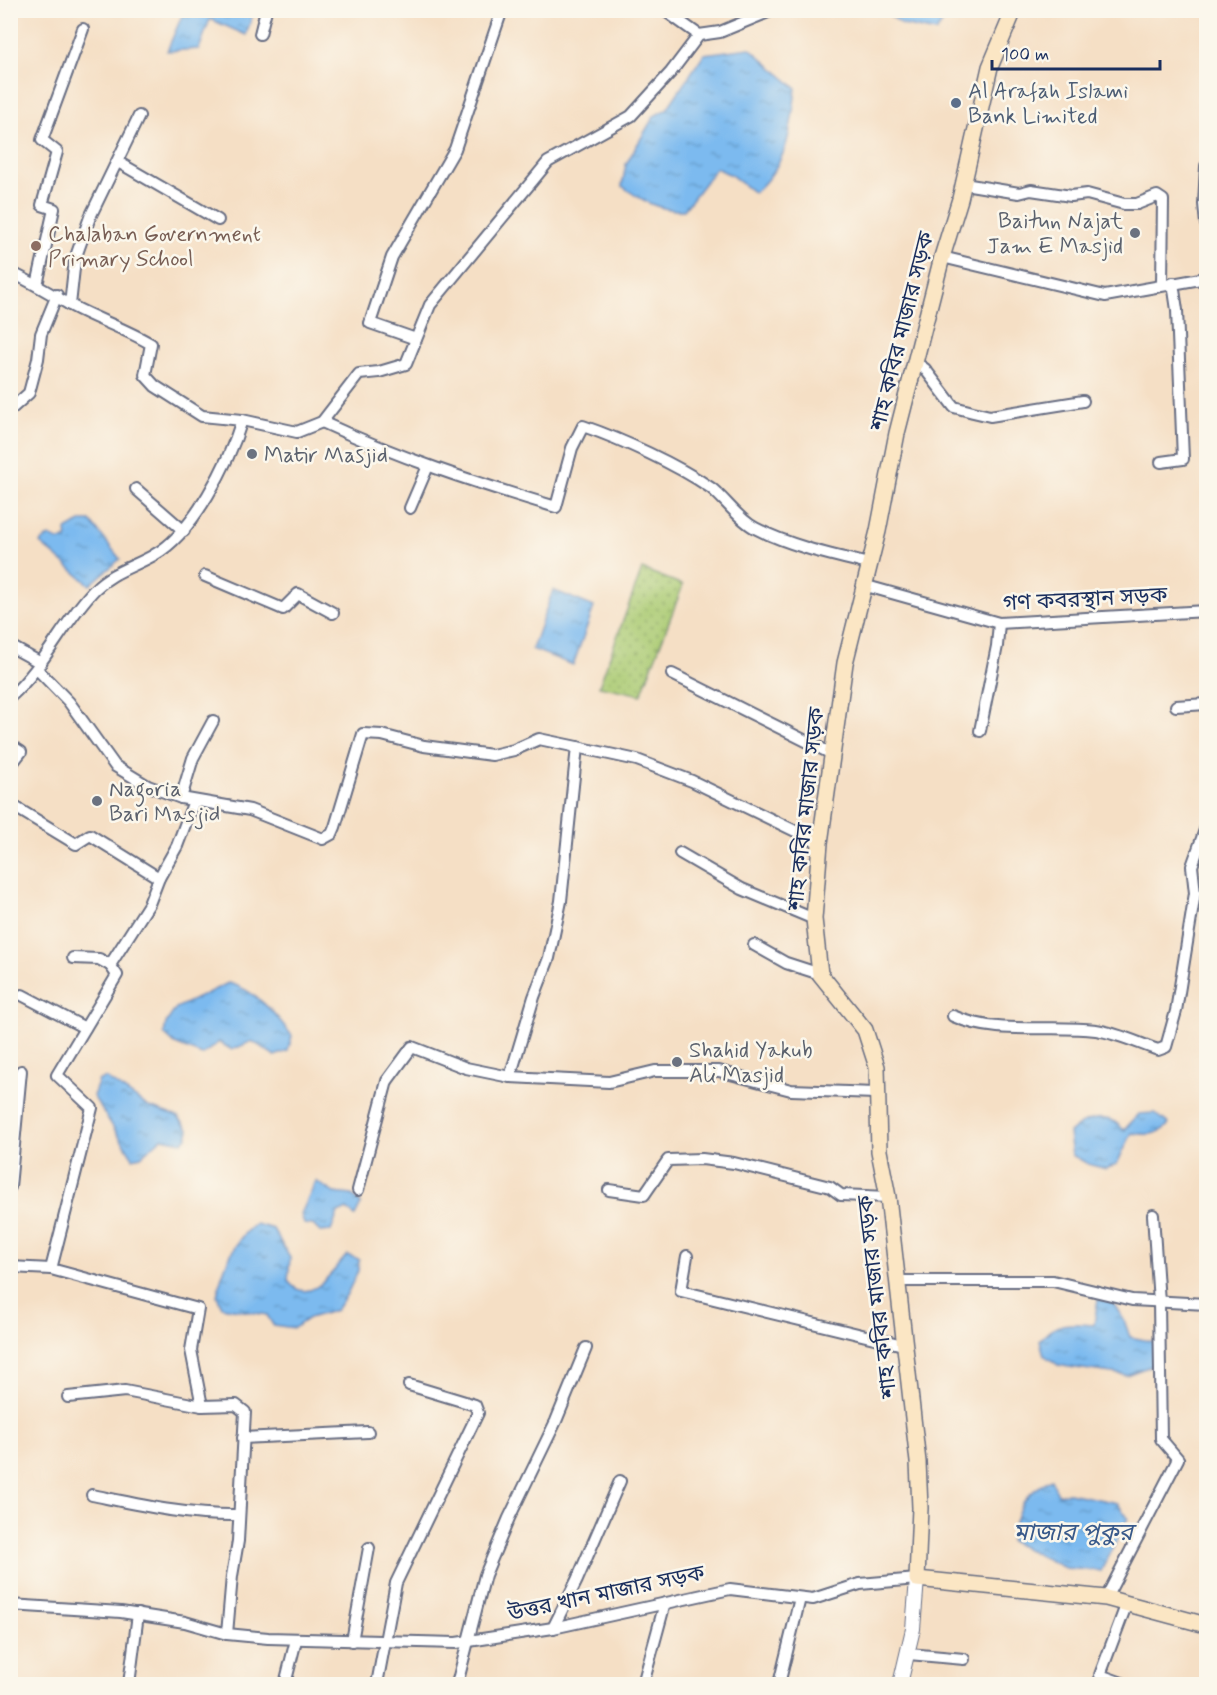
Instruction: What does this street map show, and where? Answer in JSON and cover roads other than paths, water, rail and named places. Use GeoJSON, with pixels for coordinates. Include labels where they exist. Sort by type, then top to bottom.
{"type":"FeatureCollection","features":[{"type":"Feature","properties":{"kind":"main road","name":"শাহ কবির মাজার সড়ক"},"geometry":{"type":"LineString","coordinates":[[917,1579],[920,1508],[918,1462],[888,1197],[879,1150],[877,1067],[866,1030],[820,974],[814,919],[820,843],[844,663],[915,362],[930,314],[942,257],[964,184],[990,68],[1014,10]]}},
{"type":"Feature","properties":{"kind":"main road","name":"উত্তর খান মাজার সড়ক"},"geometry":{"type":"LineString","coordinates":[[917,1579],[1106,1598],[1206,1626]]}},
{"type":"Feature","properties":{"kind":"street"},"geometry":{"type":"LineString","coordinates":[[260,34],[266,10]]}},
{"type":"Feature","properties":{"kind":"street"},"geometry":{"type":"LineString","coordinates":[[416,339],[370,323],[392,257],[455,149],[502,10]]}},
{"type":"Feature","properties":{"kind":"street"},"geometry":{"type":"LineString","coordinates":[[664,10],[699,35],[720,32],[773,10]]}},
{"type":"Feature","properties":{"kind":"street"},"geometry":{"type":"LineString","coordinates":[[37,285],[54,209],[42,205],[57,152],[42,140],[83,29]]}},
{"type":"Feature","properties":{"kind":"street"},"geometry":{"type":"LineString","coordinates":[[10,272],[57,295],[70,305],[127,330],[151,344],[145,375],[155,386],[202,416],[242,420],[297,432],[322,422],[359,374],[379,372],[406,364],[430,305],[548,162],[631,116],[671,72],[699,35]]}},
{"type":"Feature","properties":{"kind":"street"},"geometry":{"type":"LineString","coordinates":[[70,305],[75,259],[90,218],[139,116]]}},
{"type":"Feature","properties":{"kind":"street"},"geometry":{"type":"LineString","coordinates":[[118,162],[218,220]]}},
{"type":"Feature","properties":{"kind":"street"},"geometry":{"type":"LineString","coordinates":[[1206,166],[1204,204],[1206,224]]}},
{"type":"Feature","properties":{"kind":"street"},"geometry":{"type":"LineString","coordinates":[[964,184],[1019,192],[1031,190],[1071,196],[1087,195],[1124,204],[1137,204],[1157,196],[1163,200],[1167,284],[1177,310],[1183,459],[1161,462]]}},
{"type":"Feature","properties":{"kind":"street"},"geometry":{"type":"LineString","coordinates":[[942,257],[1105,296],[1206,278]]}},
{"type":"Feature","properties":{"kind":"street"},"geometry":{"type":"LineString","coordinates":[[10,410],[28,393],[38,359],[41,334],[57,295]]}},
{"type":"Feature","properties":{"kind":"street"},"geometry":{"type":"LineString","coordinates":[[915,362],[925,369],[954,407],[990,416],[1083,401]]}},
{"type":"Feature","properties":{"kind":"street"},"geometry":{"type":"LineString","coordinates":[[10,697],[39,666],[95,589],[120,570],[154,555],[184,531],[199,511],[236,440],[242,420]]}},
{"type":"Feature","properties":{"kind":"street"},"geometry":{"type":"LineString","coordinates":[[322,422],[428,466],[556,507],[572,448],[583,426],[620,439],[688,473],[712,490],[754,527],[799,545],[869,564]]}},
{"type":"Feature","properties":{"kind":"street"},"geometry":{"type":"LineString","coordinates":[[410,508],[428,466]]}},
{"type":"Feature","properties":{"kind":"street"},"geometry":{"type":"LineString","coordinates":[[136,489],[184,531]]}},
{"type":"Feature","properties":{"kind":"street"},"geometry":{"type":"LineString","coordinates":[[205,576],[283,609],[298,594],[333,613]]}},
{"type":"Feature","properties":{"kind":"street","name":"গণ কবরস্থান সড়ক"},"geometry":{"type":"LineString","coordinates":[[863,585],[999,623],[1206,611]]}},
{"type":"Feature","properties":{"kind":"street"},"geometry":{"type":"LineString","coordinates":[[980,731],[998,646],[999,623]]}},
{"type":"Feature","properties":{"kind":"street"},"geometry":{"type":"LineString","coordinates":[[10,646],[39,666],[69,702],[115,766],[148,786],[181,798],[250,810],[323,840],[332,834],[335,827],[363,734],[382,735],[424,746],[492,755],[514,750],[539,739],[637,760],[692,781],[820,843]]}},
{"type":"Feature","properties":{"kind":"street"},"geometry":{"type":"LineString","coordinates":[[672,674],[831,754]]}},
{"type":"Feature","properties":{"kind":"street"},"geometry":{"type":"LineString","coordinates":[[1176,706],[1206,704]]}},
{"type":"Feature","properties":{"kind":"street"},"geometry":{"type":"LineString","coordinates":[[181,798],[193,758],[213,721]]}},
{"type":"Feature","properties":{"kind":"street"},"geometry":{"type":"LineString","coordinates":[[10,745],[21,752],[10,766]]}},
{"type":"Feature","properties":{"kind":"street"},"geometry":{"type":"LineString","coordinates":[[510,1077],[534,997],[549,958],[559,913],[577,747]]}},
{"type":"Feature","properties":{"kind":"street"},"geometry":{"type":"LineString","coordinates":[[110,965],[149,904],[159,878],[177,846],[194,801]]}},
{"type":"Feature","properties":{"kind":"street"},"geometry":{"type":"LineString","coordinates":[[10,804],[76,844],[90,836],[159,878]]}},
{"type":"Feature","properties":{"kind":"street"},"geometry":{"type":"LineString","coordinates":[[953,1016],[998,1029],[1029,1026],[1097,1030],[1158,1050],[1166,1047],[1176,1011],[1195,893],[1192,866],[1206,827]]}},
{"type":"Feature","properties":{"kind":"street"},"geometry":{"type":"LineString","coordinates":[[680,853],[742,889],[814,919]]}},
{"type":"Feature","properties":{"kind":"street"},"geometry":{"type":"LineString","coordinates":[[754,945],[786,963],[820,974]]}},
{"type":"Feature","properties":{"kind":"street"},"geometry":{"type":"LineString","coordinates":[[51,1269],[92,1108],[57,1075],[117,975],[110,965],[99,959],[73,958]]}},
{"type":"Feature","properties":{"kind":"street"},"geometry":{"type":"LineString","coordinates":[[22,995],[85,1028]]}},
{"type":"Feature","properties":{"kind":"street"},"geometry":{"type":"LineString","coordinates":[[358,1190],[387,1081],[412,1047],[466,1068],[510,1077],[609,1082],[655,1071],[719,1071],[790,1090],[876,1093]]}},
{"type":"Feature","properties":{"kind":"street"},"geometry":{"type":"LineString","coordinates":[[10,1187],[21,1071]]}},
{"type":"Feature","properties":{"kind":"street"},"geometry":{"type":"LineString","coordinates":[[609,1190],[644,1195],[668,1160],[702,1160],[734,1163],[830,1186],[841,1196],[888,1197]]}},
{"type":"Feature","properties":{"kind":"street"},"geometry":{"type":"LineString","coordinates":[[1106,1598],[1178,1459],[1161,1439],[1159,1302],[1153,1215]]}},
{"type":"Feature","properties":{"kind":"street"},"geometry":{"type":"LineString","coordinates":[[687,1257],[681,1291],[903,1345]]}},
{"type":"Feature","properties":{"kind":"street"},"geometry":{"type":"LineString","coordinates":[[10,1267],[51,1269],[198,1309],[191,1350],[201,1406]]}},
{"type":"Feature","properties":{"kind":"street"},"geometry":{"type":"LineString","coordinates":[[898,1281],[1053,1281],[1132,1300],[1206,1304]]}},
{"type":"Feature","properties":{"kind":"street"},"geometry":{"type":"LineString","coordinates":[[457,1684],[485,1575],[509,1518],[556,1421],[586,1348]]}},
{"type":"Feature","properties":{"kind":"street"},"geometry":{"type":"LineString","coordinates":[[377,1684],[400,1575],[478,1413],[476,1405],[409,1384]]}},
{"type":"Feature","properties":{"kind":"street"},"geometry":{"type":"LineString","coordinates":[[68,1396],[125,1391],[201,1406],[241,1407],[245,1412],[238,1541],[232,1576],[227,1634]]}},
{"type":"Feature","properties":{"kind":"street"},"geometry":{"type":"LineString","coordinates":[[243,1438],[368,1432]]}},
{"type":"Feature","properties":{"kind":"street"},"geometry":{"type":"LineString","coordinates":[[554,1628],[578,1580],[620,1481]]}},
{"type":"Feature","properties":{"kind":"street"},"geometry":{"type":"LineString","coordinates":[[92,1495],[174,1512],[205,1516],[238,1515]]}},
{"type":"Feature","properties":{"kind":"street"},"geometry":{"type":"LineString","coordinates":[[352,1641],[369,1548]]}},
{"type":"Feature","properties":{"kind":"street","name":"উত্তর খান মাজার সড়ক"},"geometry":{"type":"LineString","coordinates":[[10,1605],[138,1614],[185,1622],[227,1634],[296,1640],[467,1642],[554,1628],[730,1588],[813,1599],[860,1584],[917,1579]]}},
{"type":"Feature","properties":{"kind":"street","name":"শাহ কবির মাজার সড়ক"},"geometry":{"type":"LineString","coordinates":[[900,1684],[909,1654],[917,1579]]}},
{"type":"Feature","properties":{"kind":"street"},"geometry":{"type":"LineString","coordinates":[[779,1684],[800,1598]]}},
{"type":"Feature","properties":{"kind":"street"},"geometry":{"type":"LineString","coordinates":[[643,1684],[665,1603]]}},
{"type":"Feature","properties":{"kind":"street"},"geometry":{"type":"LineString","coordinates":[[1125,1684],[1100,1675],[1127,1603]]}},
{"type":"Feature","properties":{"kind":"street"},"geometry":{"type":"LineString","coordinates":[[129,1684],[138,1614]]}},
{"type":"Feature","properties":{"kind":"street"},"geometry":{"type":"LineString","coordinates":[[285,1684],[296,1640]]}},
{"type":"Feature","properties":{"kind":"street"},"geometry":{"type":"LineString","coordinates":[[909,1654],[964,1659]]}},
{"type":"Feature","properties":{"kind":"water"},"geometry":{"type":"Polygon","coordinates":[[[242,10],[253,14],[246,35],[210,19],[199,49],[167,51],[184,11],[242,10]]]}},
{"type":"Feature","properties":{"kind":"water"},"geometry":{"type":"Polygon","coordinates":[[[884,11],[951,11],[936,32],[903,25],[884,11]]]}},
{"type":"Feature","properties":{"kind":"water"},"geometry":{"type":"Polygon","coordinates":[[[750,48],[796,88],[786,145],[781,158],[765,182],[754,193],[731,175],[716,168],[684,210],[667,209],[651,204],[622,186],[626,164],[654,116],[667,109],[704,54],[750,48]]]}},
{"type":"Feature","properties":{"kind":"water"},"geometry":{"type":"Polygon","coordinates":[[[82,521],[90,521],[120,559],[90,585],[40,543],[49,536],[58,540],[67,539],[66,530],[82,521]]]}},
{"type":"Feature","properties":{"kind":"water"},"geometry":{"type":"Polygon","coordinates":[[[553,590],[594,607],[573,665],[532,649],[553,590]]]}},
{"type":"Feature","properties":{"kind":"water"},"geometry":{"type":"Polygon","coordinates":[[[228,983],[256,997],[279,1020],[292,1036],[288,1051],[275,1056],[252,1041],[232,1050],[219,1042],[202,1055],[175,1044],[164,1034],[166,1023],[176,1008],[228,983]]]}},
{"type":"Feature","properties":{"kind":"water"},"geometry":{"type":"Polygon","coordinates":[[[106,1078],[149,1107],[178,1117],[189,1130],[187,1137],[182,1142],[162,1138],[141,1156],[133,1158],[93,1096],[99,1080],[106,1078]]]}},
{"type":"Feature","properties":{"kind":"water"},"geometry":{"type":"Polygon","coordinates":[[[1155,1113],[1169,1124],[1157,1133],[1132,1133],[1117,1164],[1106,1169],[1088,1164],[1072,1155],[1069,1133],[1089,1120],[1111,1120],[1124,1130],[1139,1114],[1155,1113]]]}},
{"type":"Feature","properties":{"kind":"water"},"geometry":{"type":"Polygon","coordinates":[[[316,1181],[334,1193],[352,1195],[361,1204],[355,1216],[347,1209],[338,1213],[331,1231],[320,1232],[313,1225],[304,1224],[301,1214],[316,1181]]]}},
{"type":"Feature","properties":{"kind":"water"},"geometry":{"type":"Polygon","coordinates":[[[256,1224],[273,1229],[290,1258],[288,1281],[296,1289],[305,1291],[313,1289],[328,1277],[347,1255],[359,1259],[358,1271],[336,1310],[309,1318],[294,1328],[273,1325],[267,1315],[222,1307],[217,1296],[230,1256],[242,1237],[256,1224]]]}},
{"type":"Feature","properties":{"kind":"water"},"geometry":{"type":"Polygon","coordinates":[[[1098,1299],[1113,1303],[1124,1320],[1130,1337],[1155,1342],[1151,1366],[1126,1375],[1058,1365],[1044,1355],[1040,1341],[1051,1330],[1071,1324],[1094,1325],[1098,1299]]]}},
{"type":"Feature","properties":{"kind":"water","name":"মাজার পুকুর"},"geometry":{"type":"Polygon","coordinates":[[[1051,1479],[1058,1494],[1069,1493],[1117,1503],[1128,1518],[1101,1571],[1065,1568],[1010,1541],[1022,1504],[1032,1492],[1051,1479]]]}},
{"type":"Feature","properties":{"kind":"place","name":"Al Arafah Islami Bank Limited"},"geometry":{"type":"Point","coordinates":[956,103]}},
{"type":"Feature","properties":{"kind":"place","name":"Baitun Najat Jam E Masjid"},"geometry":{"type":"Point","coordinates":[1135,233]}},
{"type":"Feature","properties":{"kind":"place","name":"Chalaban Government Primary School"},"geometry":{"type":"Point","coordinates":[36,246]}},
{"type":"Feature","properties":{"kind":"place","name":"Matir Masjid"},"geometry":{"type":"Point","coordinates":[252,454]}},
{"type":"Feature","properties":{"kind":"place","name":"Nagoria Bari Masjid"},"geometry":{"type":"Point","coordinates":[97,801]}},
{"type":"Feature","properties":{"kind":"place","name":"Shahid Yakub Ali Masjid"},"geometry":{"type":"Point","coordinates":[677,1062]}}]}
